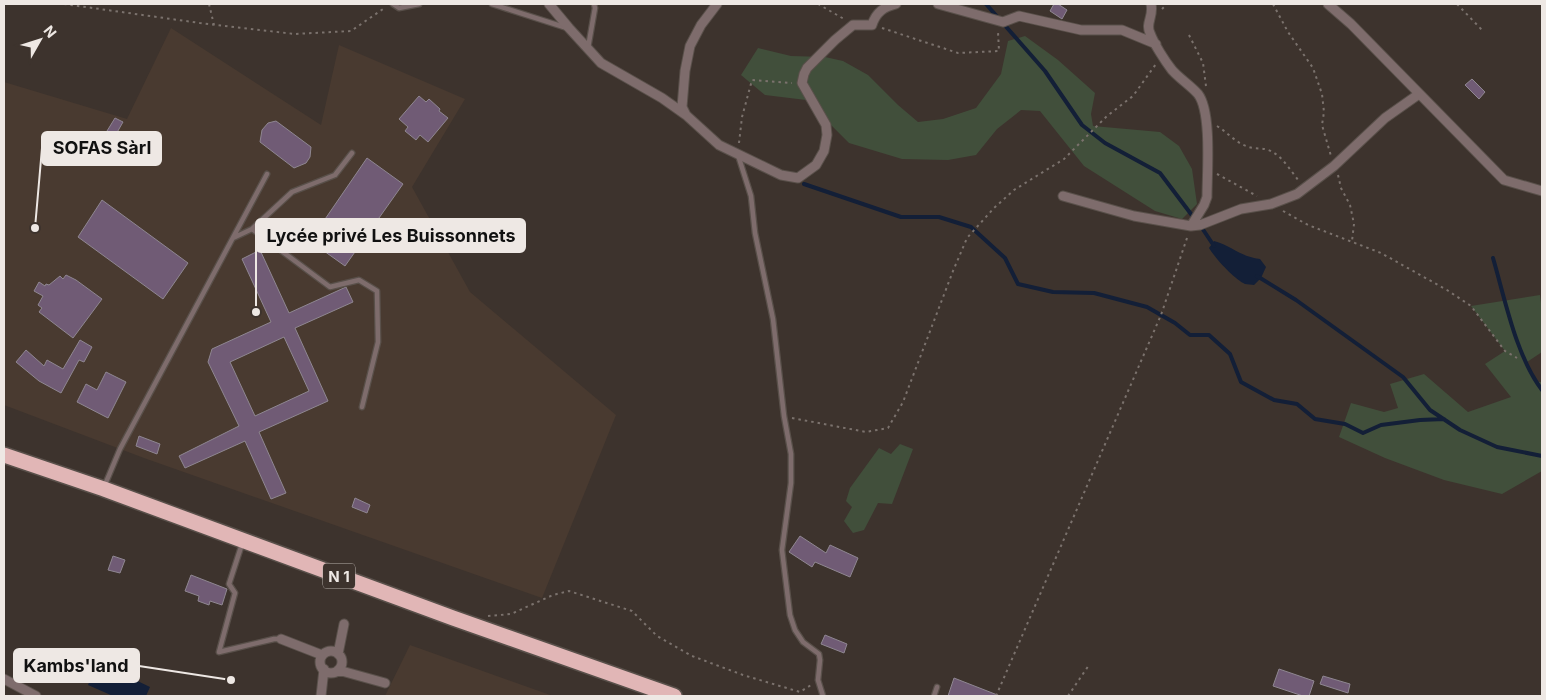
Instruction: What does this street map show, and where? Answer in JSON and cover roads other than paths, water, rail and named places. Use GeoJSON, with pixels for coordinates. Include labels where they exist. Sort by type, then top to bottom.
{"type":"FeatureCollection","features":[{"type":"Feature","properties":{"kind":"highway","name":"N 1"},"geometry":{"type":"LineString","coordinates":[[4,455],[104,489],[453,618],[674,696]]}},
{"type":"Feature","properties":{"kind":"street"},"geometry":{"type":"LineString","coordinates":[[549,4],[568,28],[601,63],[662,98],[719,145],[781,174],[798,178],[816,165],[824,151],[826,125],[802,83],[807,68],[853,24],[872,25],[880,11],[896,4]]}},
{"type":"Feature","properties":{"kind":"street"},"geometry":{"type":"LineString","coordinates":[[686,116],[682,107],[685,71],[690,46],[701,25],[717,4]]}},
{"type":"Feature","properties":{"kind":"street"},"geometry":{"type":"LineString","coordinates":[[938,4],[1003,22],[1019,16],[1081,30],[1122,30],[1156,44]]}},
{"type":"Feature","properties":{"kind":"street"},"geometry":{"type":"LineString","coordinates":[[1151,4],[1153,12],[1148,26],[1150,33],[1173,70],[1199,95],[1206,117],[1206,197],[1191,226]]}},
{"type":"Feature","properties":{"kind":"street"},"geometry":{"type":"LineString","coordinates":[[1328,4],[1351,24],[1504,180],[1542,191]]}},
{"type":"Feature","properties":{"kind":"street"},"geometry":{"type":"LineString","coordinates":[[1063,196],[1134,216],[1191,226],[1211,222],[1241,209],[1270,204],[1297,194],[1334,166],[1385,118],[1419,94]]}},
{"type":"Feature","properties":{"kind":"street"},"geometry":{"type":"LineString","coordinates":[[338,654],[344,624]]}},
{"type":"Feature","properties":{"kind":"street"},"geometry":{"type":"LineString","coordinates":[[281,639],[322,655],[330,651],[338,654],[342,660],[338,670]]}},
{"type":"Feature","properties":{"kind":"street"},"geometry":{"type":"LineString","coordinates":[[322,655],[320,663],[324,669],[330,672],[338,670],[385,683]]}},
{"type":"Feature","properties":{"kind":"street"},"geometry":{"type":"LineString","coordinates":[[321,696],[324,669]]}},
{"type":"Feature","properties":{"kind":"street"},"geometry":{"type":"LineString","coordinates":[[4,679],[36,696]]}},
{"type":"Feature","properties":{"kind":"lane"},"geometry":{"type":"LineString","coordinates":[[391,4],[399,8],[419,4]]}},
{"type":"Feature","properties":{"kind":"lane"},"geometry":{"type":"LineString","coordinates":[[492,4],[568,28]]}},
{"type":"Feature","properties":{"kind":"lane"},"geometry":{"type":"LineString","coordinates":[[588,49],[595,8],[594,4]]}},
{"type":"Feature","properties":{"kind":"lane"},"geometry":{"type":"LineString","coordinates":[[233,238],[252,229],[292,192],[335,175],[352,153]]}},
{"type":"Feature","properties":{"kind":"lane"},"geometry":{"type":"LineString","coordinates":[[738,154],[751,196],[755,232],[773,319],[784,416],[791,454],[791,483],[782,550],[784,579],[790,616],[795,630],[804,642],[819,654],[818,680],[823,696]]}},
{"type":"Feature","properties":{"kind":"lane"},"geometry":{"type":"LineString","coordinates":[[104,489],[120,449],[266,174]]}},
{"type":"Feature","properties":{"kind":"lane"},"geometry":{"type":"LineString","coordinates":[[252,229],[330,287],[359,280],[377,291],[378,342],[362,407]]}},
{"type":"Feature","properties":{"kind":"lane"},"geometry":{"type":"LineString","coordinates":[[243,540],[229,584],[235,593],[219,652],[281,639]]}},
{"type":"Feature","properties":{"kind":"lane"},"geometry":{"type":"LineString","coordinates":[[934,696],[937,687]]}},
{"type":"Feature","properties":{"kind":"water"},"geometry":{"type":"Polygon","coordinates":[[[1214,241],[1247,256],[1260,259],[1266,267],[1261,278],[1254,285],[1245,284],[1236,278],[1209,248],[1214,241]]]}},
{"type":"Feature","properties":{"kind":"water"},"geometry":{"type":"Polygon","coordinates":[[[98,662],[150,687],[146,696],[113,696],[88,685],[98,662]]]}},
{"type":"Feature","properties":{"kind":"waterway"},"geometry":{"type":"LineString","coordinates":[[986,4],[1045,71],[1082,125],[1105,143],[1160,173],[1194,218]]}},
{"type":"Feature","properties":{"kind":"waterway"},"geometry":{"type":"LineString","coordinates":[[804,184],[901,217],[939,217],[971,227],[1005,258],[1018,284],[1053,292],[1094,293],[1147,307],[1175,323],[1190,335],[1209,335],[1230,354],[1241,382],[1274,400],[1297,404],[1315,419],[1345,424],[1363,433],[1381,425],[1444,419]]}},
{"type":"Feature","properties":{"kind":"waterway"},"geometry":{"type":"LineString","coordinates":[[1200,225],[1214,246]]}},
{"type":"Feature","properties":{"kind":"waterway"},"geometry":{"type":"LineString","coordinates":[[1493,258],[1518,344],[1525,361],[1542,390]]}},
{"type":"Feature","properties":{"kind":"waterway"},"geometry":{"type":"LineString","coordinates":[[1257,276],[1296,300],[1403,377],[1430,410],[1460,430],[1497,447],[1542,456]]}},
{"type":"Feature","properties":{"kind":"place","name":"SOFAS Sàrl"},"geometry":{"type":"Point","coordinates":[35,228]}},
{"type":"Feature","properties":{"kind":"place","name":"Lycée privé Les Buissonnets"},"geometry":{"type":"Point","coordinates":[256,312]}},
{"type":"Feature","properties":{"kind":"place","name":"Kambs'land"},"geometry":{"type":"Point","coordinates":[231,680]}}]}
